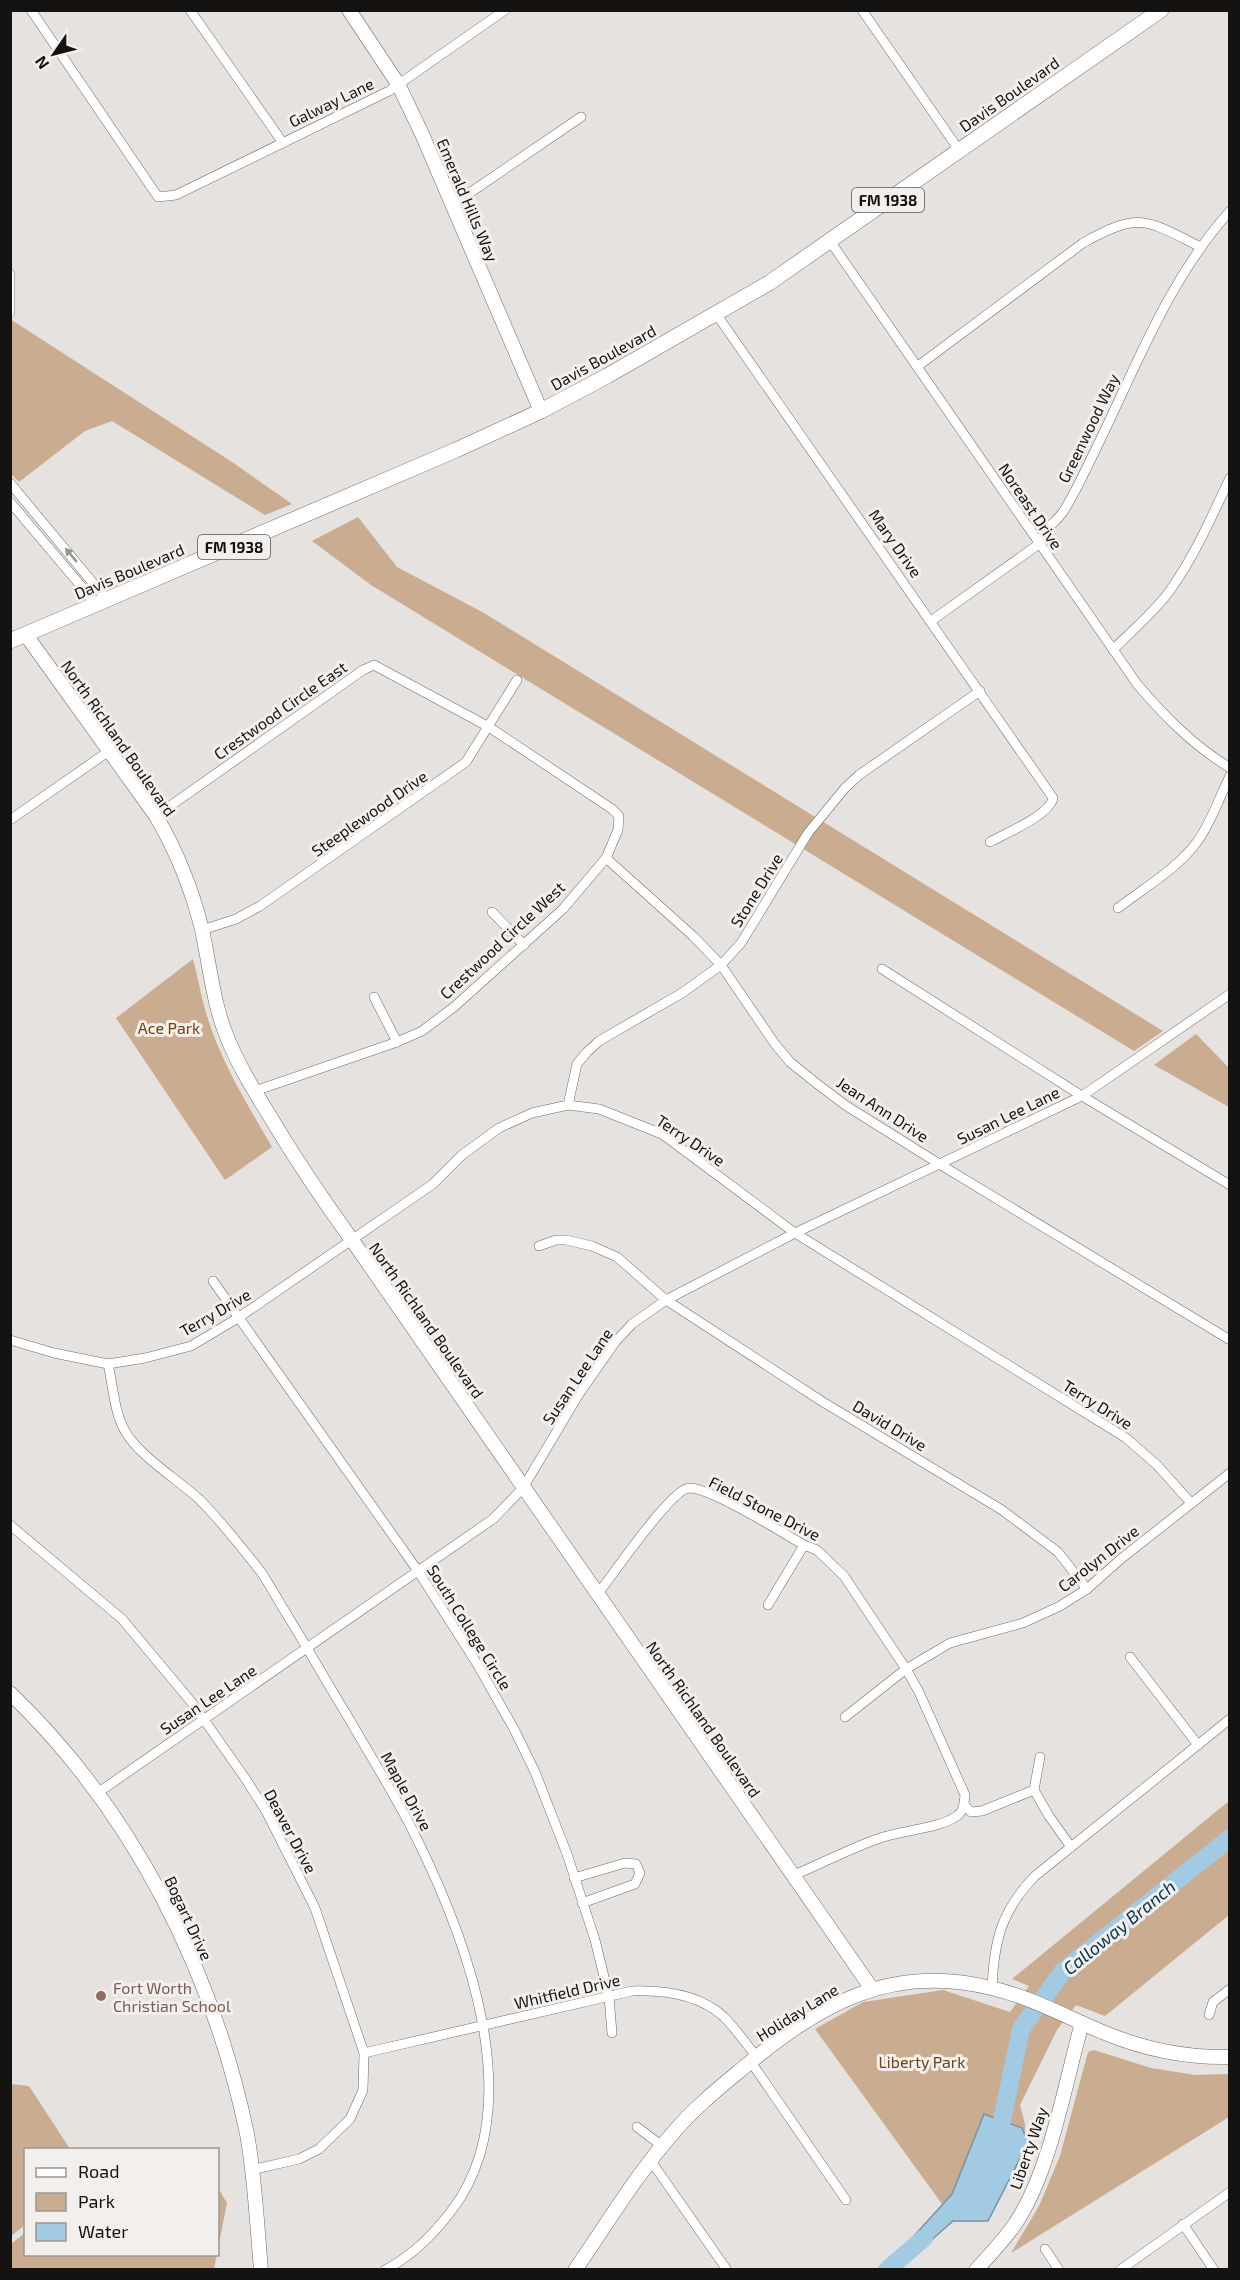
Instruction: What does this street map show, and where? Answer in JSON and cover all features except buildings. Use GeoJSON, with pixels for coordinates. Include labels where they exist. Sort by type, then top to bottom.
{"type":"FeatureCollection","features":[{"type":"Feature","properties":{"kind":"main road","name":"Davis Boulevard"},"geometry":{"type":"LineString","coordinates":[[10,642],[542,411],[717,315],[830,241],[1161,10]]}},
{"type":"Feature","properties":{"kind":"street","name":"Galway Lane"},"geometry":{"type":"LineString","coordinates":[[31,10],[158,197],[176,195],[389,91],[505,10]]}},
{"type":"Feature","properties":{"kind":"street"},"geometry":{"type":"LineString","coordinates":[[190,10],[283,142]]}},
{"type":"Feature","properties":{"kind":"street","name":"Emerald Hills Way"},"geometry":{"type":"LineString","coordinates":[[349,10],[398,84],[422,134],[542,411]]}},
{"type":"Feature","properties":{"kind":"street"},"geometry":{"type":"LineString","coordinates":[[862,10],[959,150]]}},
{"type":"Feature","properties":{"kind":"street"},"geometry":{"type":"LineString","coordinates":[[452,205],[581,117]]}},
{"type":"Feature","properties":{"kind":"street","name":"Greenwood Way"},"geometry":{"type":"LineString","coordinates":[[931,621],[1039,544],[1044,531],[1062,513],[1089,464],[1150,335],[1179,280],[1212,230],[1230,211]]}},
{"type":"Feature","properties":{"kind":"street"},"geometry":{"type":"LineString","coordinates":[[918,366],[1083,243],[1105,231],[1123,224],[1139,222],[1154,224],[1202,247]]}},
{"type":"Feature","properties":{"kind":"street","name":"Noreast Drive"},"geometry":{"type":"LineString","coordinates":[[830,241],[1137,684],[1177,729],[1207,754],[1230,768]]}},
{"type":"Feature","properties":{"kind":"street"},"geometry":{"type":"LineString","coordinates":[[10,274],[10,312]]}},
{"type":"Feature","properties":{"kind":"street","name":"Mary Drive"},"geometry":{"type":"LineString","coordinates":[[717,315],[1053,798],[1052,804],[1043,812],[990,842]]}},
{"type":"Feature","properties":{"kind":"street"},"geometry":{"type":"LineString","coordinates":[[1113,650],[1170,590],[1204,533],[1230,478]]}},
{"type":"Feature","properties":{"kind":"street"},"geometry":{"type":"LineString","coordinates":[[10,483],[103,603]]}},
{"type":"Feature","properties":{"kind":"street"},"geometry":{"type":"LineString","coordinates":[[10,502],[103,603]]}},
{"type":"Feature","properties":{"kind":"street","name":"North Richland Boulevard"},"geometry":{"type":"LineString","coordinates":[[26,635],[156,816],[184,869],[202,930],[213,991],[227,1037],[255,1091],[311,1184],[872,1989]]}},
{"type":"Feature","properties":{"kind":"street","name":"Crestwood Circle East"},"geometry":{"type":"LineString","coordinates":[[156,816],[363,670],[374,665],[489,727]]}},
{"type":"Feature","properties":{"kind":"street","name":"Steeplewood Drive"},"geometry":{"type":"LineString","coordinates":[[202,930],[236,919],[260,906],[466,762],[517,680]]}},
{"type":"Feature","properties":{"kind":"street","name":"Stone Drive"},"geometry":{"type":"LineString","coordinates":[[568,1105],[575,1071],[587,1052],[599,1041],[673,999],[720,965],[754,924],[808,833],[824,817],[845,788],[859,775],[980,691]]}},
{"type":"Feature","properties":{"kind":"street","name":"Crestwood Circle West"},"geometry":{"type":"LineString","coordinates":[[255,1091],[397,1042],[422,1031],[454,1007],[563,909],[606,858],[618,830],[619,816],[612,809],[489,727]]}},
{"type":"Feature","properties":{"kind":"street"},"geometry":{"type":"LineString","coordinates":[[10,820],[109,751]]}},
{"type":"Feature","properties":{"kind":"street"},"geometry":{"type":"LineString","coordinates":[[1118,908],[1175,864],[1195,845],[1203,834],[1230,776]]}},
{"type":"Feature","properties":{"kind":"street","name":"Jean Ann Drive"},"geometry":{"type":"LineString","coordinates":[[606,858],[693,936],[720,965],[790,1062],[845,1105],[1230,1340]]}},
{"type":"Feature","properties":{"kind":"street"},"geometry":{"type":"LineString","coordinates":[[492,912],[524,945]]}},
{"type":"Feature","properties":{"kind":"street"},"geometry":{"type":"LineString","coordinates":[[882,969],[1082,1096],[1230,1185]]}},
{"type":"Feature","properties":{"kind":"street","name":"Susan Lee Lane"},"geometry":{"type":"LineString","coordinates":[[96,1794],[493,1519],[523,1488],[579,1394],[616,1341],[632,1324],[666,1300],[795,1233],[1082,1096],[1230,994]]}},
{"type":"Feature","properties":{"kind":"street"},"geometry":{"type":"LineString","coordinates":[[374,997],[397,1042]]}},
{"type":"Feature","properties":{"kind":"street","name":"Terry Drive"},"geometry":{"type":"LineString","coordinates":[[10,1340],[54,1353],[108,1364],[145,1358],[191,1346],[238,1318],[433,1184],[462,1155],[499,1128],[532,1113],[568,1105],[599,1109],[662,1134],[795,1233],[1126,1438],[1157,1465],[1191,1503]]}},
{"type":"Feature","properties":{"kind":"street","name":"David Drive"},"geometry":{"type":"LineString","coordinates":[[539,1246],[556,1240],[566,1240],[592,1246],[617,1257],[666,1300],[823,1402],[1002,1510],[1058,1552],[1087,1589]]}},
{"type":"Feature","properties":{"kind":"street","name":"South College Circle"},"geometry":{"type":"LineString","coordinates":[[213,1281],[418,1571],[476,1662],[514,1729],[535,1772],[567,1854],[595,1940],[609,1997],[612,2033]]}},
{"type":"Feature","properties":{"kind":"street","name":"Maple Drive"},"geometry":{"type":"LineString","coordinates":[[108,1364],[120,1422],[125,1433],[199,1500],[246,1555],[261,1573],[308,1648],[413,1830],[454,1925],[472,1983],[489,2061],[490,2097],[487,2128],[472,2179],[441,2225],[422,2244],[385,2270]]}},
{"type":"Feature","properties":{"kind":"street","name":"Carolyn Drive"},"geometry":{"type":"LineString","coordinates":[[845,1717],[906,1670],[950,1643],[1023,1623],[1060,1606],[1087,1589],[1122,1558],[1230,1473]]}},
{"type":"Feature","properties":{"kind":"street","name":"Field Stone Drive"},"geometry":{"type":"LineString","coordinates":[[597,1595],[660,1510],[674,1495],[688,1488],[702,1491],[729,1503],[817,1550],[844,1576],[906,1670],[965,1795],[964,1805]]}},
{"type":"Feature","properties":{"kind":"street","name":"Deaver Drive"},"geometry":{"type":"LineString","coordinates":[[10,1525],[122,1619],[203,1719],[266,1811],[315,1908],[364,2053],[363,2090],[350,2119],[334,2137],[309,2156],[251,2170]]}},
{"type":"Feature","properties":{"kind":"street"},"geometry":{"type":"LineString","coordinates":[[768,1605],[804,1545]]}},
{"type":"Feature","properties":{"kind":"street"},"geometry":{"type":"LineString","coordinates":[[1130,1657],[1198,1745]]}},
{"type":"Feature","properties":{"kind":"street","name":"Bogart Drive"},"geometry":{"type":"LineString","coordinates":[[10,1693],[47,1731],[112,1814],[150,1874],[190,1956],[226,2054],[247,2137],[261,2270]]}},
{"type":"Feature","properties":{"kind":"street"},"geometry":{"type":"LineString","coordinates":[[992,1988],[1000,1926],[1019,1893],[1035,1876],[1071,1846],[1230,1719]]}},
{"type":"Feature","properties":{"kind":"street"},"geometry":{"type":"LineString","coordinates":[[1040,1756],[1034,1790],[1049,1816],[1071,1846]]}},
{"type":"Feature","properties":{"kind":"street"},"geometry":{"type":"LineString","coordinates":[[794,1875],[879,1838],[945,1821],[957,1816],[964,1805],[971,1812],[982,1811],[1034,1790]]}},
{"type":"Feature","properties":{"kind":"street"},"geometry":{"type":"LineString","coordinates":[[574,1878],[625,1863],[636,1864],[640,1873],[635,1884],[582,1903]]}},
{"type":"Feature","properties":{"kind":"street","name":"Holiday Lane"},"geometry":{"type":"LineString","coordinates":[[575,2270],[662,2146],[686,2120],[754,2060],[821,2012],[841,2001],[872,1989],[928,1980],[946,1980],[992,1988],[1069,2017],[1106,2034],[1152,2048],[1196,2056],[1230,2057]]}},
{"type":"Feature","properties":{"kind":"street"},"geometry":{"type":"LineString","coordinates":[[1209,2015],[1213,2002],[1230,1989]]}},
{"type":"Feature","properties":{"kind":"street","name":"Whitfield Drive"},"geometry":{"type":"LineString","coordinates":[[364,2053],[632,1991],[655,1990],[680,1995],[722,2016],[754,2060],[846,2200]]}},
{"type":"Feature","properties":{"kind":"street","name":"Liberty Way"},"geometry":{"type":"LineString","coordinates":[[976,2270],[1017,2222],[1034,2187],[1049,2145],[1082,2023]]}},
{"type":"Feature","properties":{"kind":"street"},"geometry":{"type":"LineString","coordinates":[[637,2127],[662,2146]]}},
{"type":"Feature","properties":{"kind":"street"},"geometry":{"type":"LineString","coordinates":[[651,2161],[727,2270]]}},
{"type":"Feature","properties":{"kind":"street"},"geometry":{"type":"LineString","coordinates":[[1120,2270],[1230,2192]]}},
{"type":"Feature","properties":{"kind":"street"},"geometry":{"type":"LineString","coordinates":[[1183,2224],[1214,2270]]}},
{"type":"Feature","properties":{"kind":"street"},"geometry":{"type":"LineString","coordinates":[[1045,2249],[1059,2270]]}},
{"type":"Feature","properties":{"kind":"green space"},"geometry":{"type":"Polygon","coordinates":[[[10,319],[232,462],[292,504],[265,515],[112,421],[85,431],[19,482],[10,473],[10,319]]]}},
{"type":"Feature","properties":{"kind":"green space"},"geometry":{"type":"Polygon","coordinates":[[[358,517],[397,567],[484,613],[1163,1031],[1134,1051],[371,585],[312,541],[358,517]]]}},
{"type":"Feature","properties":{"kind":"green space","name":"Ace Park"},"geometry":{"type":"Polygon","coordinates":[[[193,959],[206,1013],[219,1048],[235,1082],[272,1147],[225,1180],[116,1018],[193,959]]]}},
{"type":"Feature","properties":{"kind":"green space"},"geometry":{"type":"Polygon","coordinates":[[[1196,1034],[1229,1068],[1229,1107],[1154,1065],[1196,1034]]]}},
{"type":"Feature","properties":{"kind":"green space","name":"Liberty Park"},"geometry":{"type":"Polygon","coordinates":[[[1229,1801],[1229,1915],[1105,2016],[1076,2005],[1057,2030],[1020,2105],[1025,2124],[1025,2135],[1022,2128],[984,2114],[952,2194],[942,2204],[815,2029],[863,2002],[943,1990],[1010,2012],[1029,1986],[1012,1979],[1229,1801]]]}},
{"type":"Feature","properties":{"kind":"green space"},"geometry":{"type":"Polygon","coordinates":[[[1094,2050],[1151,2068],[1195,2075],[1229,2074],[1229,2117],[1011,2253],[1039,2206],[1060,2156],[1088,2052],[1094,2050]]]}},
{"type":"Feature","properties":{"kind":"green space"},"geometry":{"type":"Polygon","coordinates":[[[11,2084],[29,2086],[69,2148],[24,2148],[24,2226],[11,2236],[11,2084]]]}},
{"type":"Feature","properties":{"kind":"green space"},"geometry":{"type":"Polygon","coordinates":[[[219,2190],[227,2203],[219,2244],[219,2190]]]}},
{"type":"Feature","properties":{"kind":"green space"},"geometry":{"type":"Polygon","coordinates":[[[24,2234],[24,2256],[217,2256],[214,2269],[11,2269],[11,2244],[24,2234]]]}},
{"type":"Feature","properties":{"kind":"water"},"geometry":{"type":"Polygon","coordinates":[[[984,2114],[1022,2128],[1028,2143],[988,2221],[953,2221],[911,2258],[903,2248],[952,2194],[984,2114]]]}},
{"type":"Feature","properties":{"kind":"waterway","name":"Calloway Branch"},"geometry":{"type":"LineString","coordinates":[[997,2144],[1021,2029],[1063,1971],[1230,1838]]}},
{"type":"Feature","properties":{"kind":"waterway","name":"Calloway Branch"},"geometry":{"type":"LineString","coordinates":[[887,2270],[924,2238]]}},
{"type":"Feature","properties":{"kind":"place","name":"Fort Worth Christian School"},"geometry":{"type":"Point","coordinates":[101,1996]}}]}
